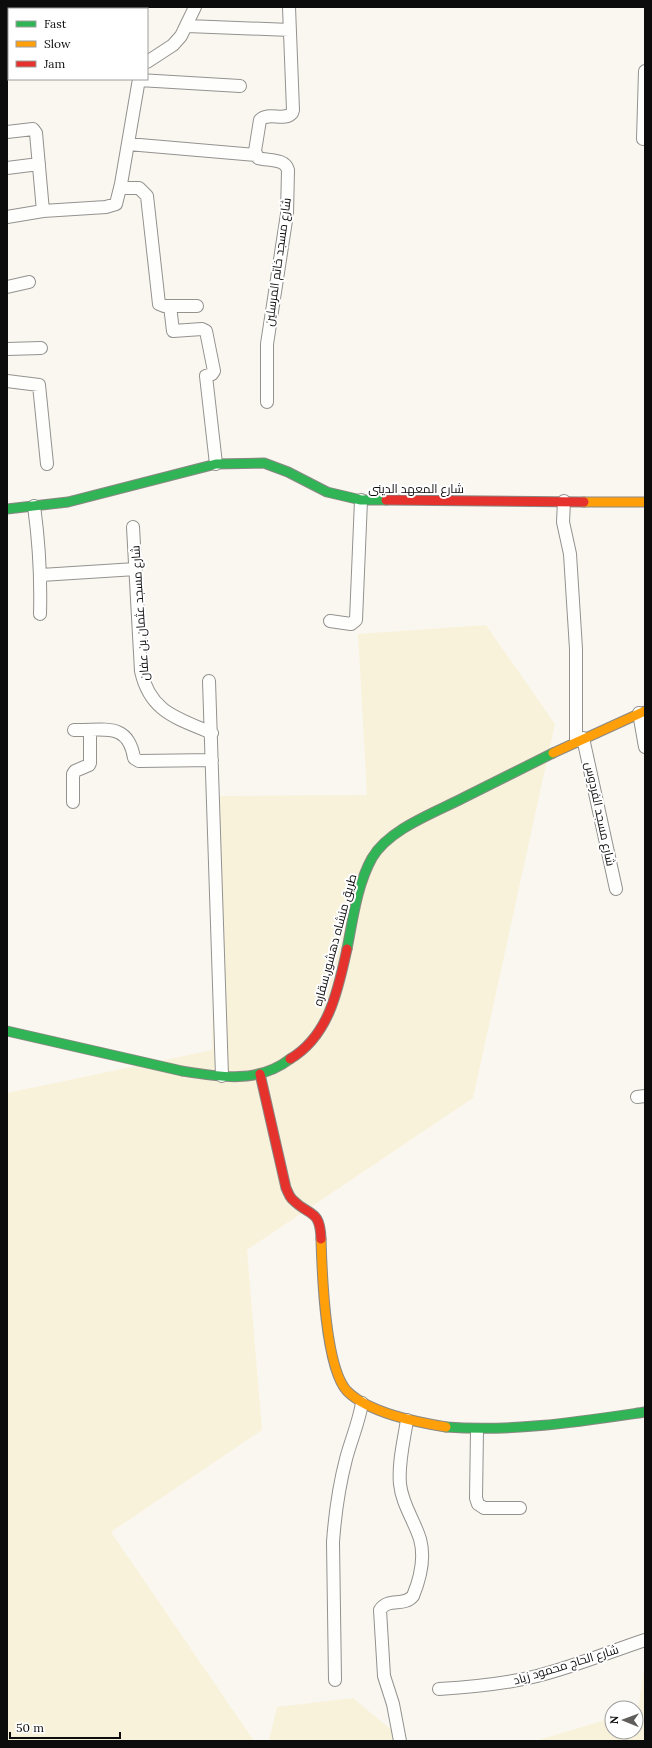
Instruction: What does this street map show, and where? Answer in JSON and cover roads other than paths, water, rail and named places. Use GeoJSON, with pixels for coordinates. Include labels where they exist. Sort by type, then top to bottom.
{"type":"FeatureCollection","features":[{"type":"Feature","properties":{"kind":"street"},"geometry":{"type":"LineString","coordinates":[[148,61],[173,45],[181,36],[195,7]]}},
{"type":"Feature","properties":{"kind":"street"},"geometry":{"type":"LineString","coordinates":[[256,155],[260,120],[266,116],[287,117],[292,113],[289,7]]}},
{"type":"Feature","properties":{"kind":"street"},"geometry":{"type":"LineString","coordinates":[[187,26],[290,30]]}},
{"type":"Feature","properties":{"kind":"street"},"geometry":{"type":"LineString","coordinates":[[642,139],[645,71]]}},
{"type":"Feature","properties":{"kind":"street"},"geometry":{"type":"LineString","coordinates":[[7,217],[43,211],[112,206],[118,200],[139,80]]}},
{"type":"Feature","properties":{"kind":"street"},"geometry":{"type":"LineString","coordinates":[[148,80],[240,86]]}},
{"type":"Feature","properties":{"kind":"street"},"geometry":{"type":"LineString","coordinates":[[7,132],[35,130],[43,211]]}},
{"type":"Feature","properties":{"kind":"street","name":"شارع مسجد خاتم المرسلين"},"geometry":{"type":"LineString","coordinates":[[128,144],[256,155],[262,159],[284,163],[288,170],[287,214],[267,344],[267,402]]}},
{"type":"Feature","properties":{"kind":"street"},"geometry":{"type":"LineString","coordinates":[[7,168],[39,164]]}},
{"type":"Feature","properties":{"kind":"street"},"geometry":{"type":"LineString","coordinates":[[120,188],[139,188],[147,196],[159,304],[164,306],[197,306]]}},
{"type":"Feature","properties":{"kind":"street"},"geometry":{"type":"LineString","coordinates":[[7,287],[29,282]]}},
{"type":"Feature","properties":{"kind":"street"},"geometry":{"type":"LineString","coordinates":[[170,306],[173,332],[202,329],[206,331],[214,371],[212,374],[206,376],[216,464]]}},
{"type":"Feature","properties":{"kind":"street"},"geometry":{"type":"LineString","coordinates":[[7,349],[41,348]]}},
{"type":"Feature","properties":{"kind":"street"},"geometry":{"type":"LineString","coordinates":[[7,381],[39,385],[47,464]]}},
{"type":"Feature","properties":{"kind":"street","name":"شارع المعهد الدينى"},"geometry":{"type":"LineString","coordinates":[[7,509],[83,499],[216,464],[264,463],[288,472],[327,492],[361,500],[645,502]]}},
{"type":"Feature","properties":{"kind":"street"},"geometry":{"type":"LineString","coordinates":[[330,621],[351,624],[356,620],[361,500]]}},
{"type":"Feature","properties":{"kind":"street","name":"شارع مسجد الفردوس"},"geometry":{"type":"LineString","coordinates":[[564,501],[563,522],[570,554],[576,649],[579,740],[616,889]]}},
{"type":"Feature","properties":{"kind":"street"},"geometry":{"type":"LineString","coordinates":[[34,506],[39,541],[41,575],[40,614]]}},
{"type":"Feature","properties":{"kind":"street","name":"شارع مسجد عثمان بن عفان"},"geometry":{"type":"LineString","coordinates":[[133,527],[141,671],[144,684],[150,696],[164,711],[212,733]]}},
{"type":"Feature","properties":{"kind":"street"},"geometry":{"type":"LineString","coordinates":[[41,575],[136,569]]}},
{"type":"Feature","properties":{"kind":"street"},"geometry":{"type":"LineString","coordinates":[[209,681],[212,733],[222,1076]]}},
{"type":"Feature","properties":{"kind":"street"},"geometry":{"type":"LineString","coordinates":[[642,712],[645,747]]}},
{"type":"Feature","properties":{"kind":"street","name":"طريق منشاه دهشور,سقاره"},"geometry":{"type":"LineString","coordinates":[[7,1031],[182,1071],[222,1076],[260,1074],[273,1070],[305,1049],[316,1036],[326,1020],[342,970],[355,910],[367,868],[373,856],[383,844],[407,827],[579,740],[642,712]]}},
{"type":"Feature","properties":{"kind":"street"},"geometry":{"type":"LineString","coordinates":[[74,730],[115,731],[123,733],[130,743],[134,758],[140,761],[212,760]]}},
{"type":"Feature","properties":{"kind":"street"},"geometry":{"type":"LineString","coordinates":[[73,802],[73,774],[75,771],[89,765],[90,763],[90,731]]}},
{"type":"Feature","properties":{"kind":"street"},"geometry":{"type":"LineString","coordinates":[[260,1074],[286,1188],[290,1198],[300,1206],[311,1211],[320,1224],[324,1286],[331,1347],[338,1374],[344,1389],[362,1403],[407,1420],[438,1427],[477,1430],[497,1431],[547,1427],[645,1412]]}},
{"type":"Feature","properties":{"kind":"street"},"geometry":{"type":"LineString","coordinates":[[335,1680],[334,1523],[346,1460],[362,1403]]}},
{"type":"Feature","properties":{"kind":"street"},"geometry":{"type":"LineString","coordinates":[[400,1741],[393,1704],[384,1676],[380,1610],[383,1605],[388,1603],[405,1602],[414,1596],[422,1562],[420,1540],[405,1506],[400,1484],[400,1472],[407,1420]]}},
{"type":"Feature","properties":{"kind":"street"},"geometry":{"type":"LineString","coordinates":[[477,1430],[476,1498],[478,1504],[484,1508],[520,1508]]}},
{"type":"Feature","properties":{"kind":"street","name":"شارع الحاج محمود زياد"},"geometry":{"type":"LineString","coordinates":[[439,1689],[506,1683],[538,1676],[645,1640]]}}]}
